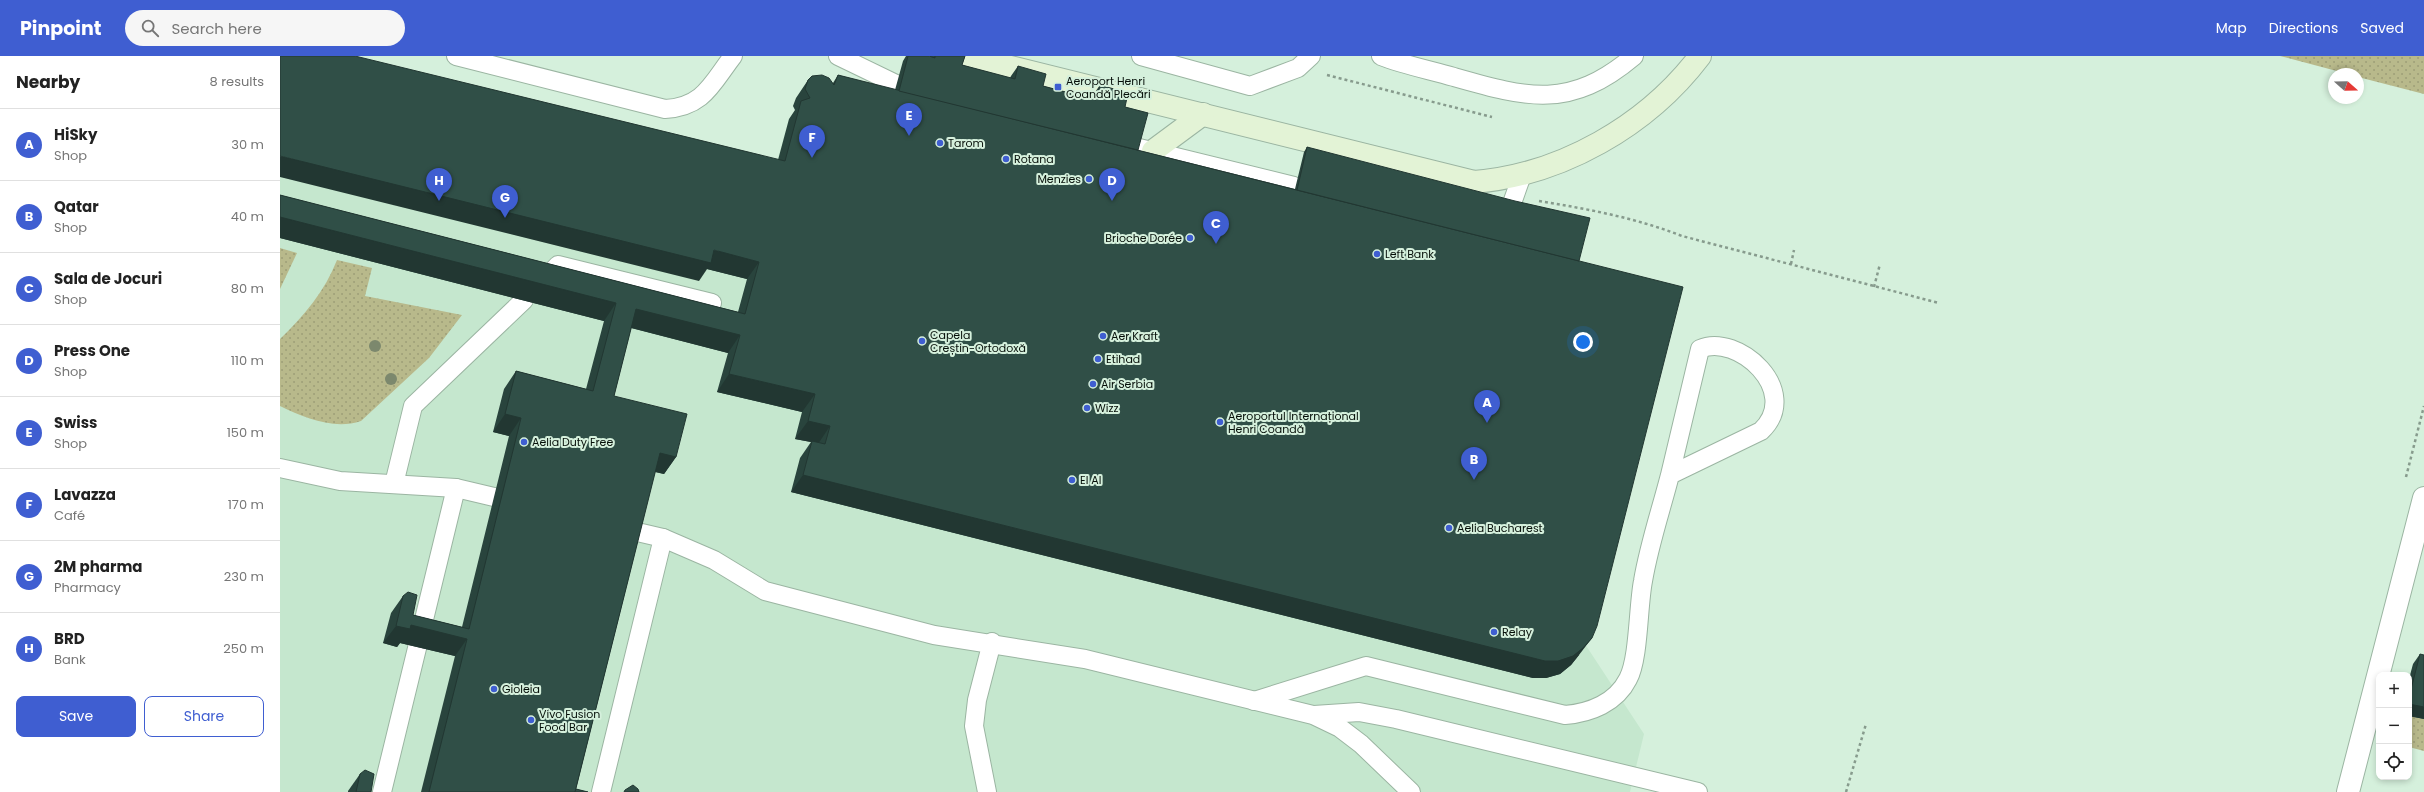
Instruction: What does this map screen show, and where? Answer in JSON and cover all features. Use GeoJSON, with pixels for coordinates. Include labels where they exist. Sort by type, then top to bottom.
{"type":"FeatureCollection","features":[{"type":"Feature","properties":{"kind":"street"},"geometry":{"type":"LineString","coordinates":[[966,56],[1474,182],[1522,175],[1574,155],[1638,118],[1664,98],[1685,76],[1700,56]]}},
{"type":"Feature","properties":{"kind":"street"},"geometry":{"type":"LineString","coordinates":[[1144,149],[1203,114]]}},
{"type":"Feature","properties":{"kind":"street"},"geometry":{"type":"LineString","coordinates":[[2348,792],[2424,498]]}},
{"type":"Feature","properties":{"kind":"lane"},"geometry":{"type":"LineString","coordinates":[[456,56],[666,109],[682,108],[694,103],[705,94],[733,56]]}},
{"type":"Feature","properties":{"kind":"lane"},"geometry":{"type":"LineString","coordinates":[[838,56],[896,84]]}},
{"type":"Feature","properties":{"kind":"lane"},"geometry":{"type":"LineString","coordinates":[[1141,56],[1250,86],[1305,62]]}},
{"type":"Feature","properties":{"kind":"lane"},"geometry":{"type":"LineString","coordinates":[[1381,56],[1509,93],[1535,96],[1558,94],[1588,86],[1611,74],[1634,56]]}},
{"type":"Feature","properties":{"kind":"lane"},"geometry":{"type":"LineString","coordinates":[[1144,149],[1294,186]]}},
{"type":"Feature","properties":{"kind":"lane"},"geometry":{"type":"LineString","coordinates":[[1512,202],[1522,175]]}},
{"type":"Feature","properties":{"kind":"lane"},"geometry":{"type":"LineString","coordinates":[[542,282],[558,265],[712,303]]}},
{"type":"Feature","properties":{"kind":"lane"},"geometry":{"type":"LineString","coordinates":[[394,484],[413,406],[524,300]]}},
{"type":"Feature","properties":{"kind":"lane"},"geometry":{"type":"LineString","coordinates":[[1254,701],[1366,666],[1565,715],[1585,712],[1606,702],[1622,688],[1632,669],[1643,580],[1700,349],[1708,346],[1730,349],[1762,370],[1773,385],[1775,410],[1769,423],[1761,431],[1670,475]]}},
{"type":"Feature","properties":{"kind":"lane"},"geometry":{"type":"LineString","coordinates":[[280,468],[340,481],[456,488],[494,497]]}},
{"type":"Feature","properties":{"kind":"lane"},"geometry":{"type":"LineString","coordinates":[[382,792],[456,488]]}},
{"type":"Feature","properties":{"kind":"lane"},"geometry":{"type":"LineString","coordinates":[[633,531],[663,538],[714,560],[765,591],[934,635],[992,642],[1085,659],[1313,715],[1340,728],[1362,744],[1406,790]]}},
{"type":"Feature","properties":{"kind":"lane"},"geometry":{"type":"LineString","coordinates":[[601,792],[663,538]]}},
{"type":"Feature","properties":{"kind":"lane"},"geometry":{"type":"LineString","coordinates":[[987,792],[974,726],[992,642]]}},
{"type":"Feature","properties":{"kind":"lane"},"geometry":{"type":"LineString","coordinates":[[1313,715],[1359,712],[1396,719],[1698,792]]}},
{"type":"Feature","properties":{"kind":"path"},"geometry":{"type":"LineString","coordinates":[[1305,62],[1492,117]]}},
{"type":"Feature","properties":{"kind":"path"},"geometry":{"type":"LineString","coordinates":[[1512,202],[1587,209],[1874,287],[1940,303]]}},
{"type":"Feature","properties":{"kind":"path"},"geometry":{"type":"LineString","coordinates":[[1791,264],[1794,250]]}},
{"type":"Feature","properties":{"kind":"path"},"geometry":{"type":"LineString","coordinates":[[1874,287],[1880,264]]}},
{"type":"Feature","properties":{"kind":"path"},"geometry":{"type":"LineString","coordinates":[[1846,792],[1866,724]]}},
{"type":"Feature","properties":{"kind":"shaded area"},"geometry":{"type":"Polygon","coordinates":[[[2280,56],[2424,56],[2424,94],[2364,79],[2364,68],[2328,69],[2280,56]]]}},
{"type":"Feature","properties":{"kind":"shaded area"},"geometry":{"type":"Polygon","coordinates":[[[280,58],[772,179],[789,119],[798,116],[793,106],[800,94],[1585,644],[1644,734],[1630,792],[280,792],[280,58]]]}},
{"type":"Feature","properties":{"kind":"shaded area"},"geometry":{"type":"Polygon","coordinates":[[[280,248],[297,253],[280,289],[280,248]]]}},
{"type":"Feature","properties":{"kind":"shaded area"},"geometry":{"type":"Polygon","coordinates":[[[337,260],[372,268],[365,296],[462,315],[429,358],[361,421],[340,424],[320,421],[299,415],[280,406],[280,339],[320,293],[337,260]]]}},
{"type":"Feature","properties":{"kind":"shaded area"},"geometry":{"type":"Polygon","coordinates":[[[2412,717],[2424,719],[2424,751],[2412,748],[2412,717]]]}},
{"type":"Feature","properties":{"kind":"building","name":"Aeroportul Internațional Henri Coandă"},"geometry":{"type":"Polygon","coordinates":[[[280,56],[355,56],[785,161],[801,101],[810,98],[805,89],[808,80],[812,76],[822,75],[829,78],[834,85],[838,75],[1683,287],[1597,626],[1592,638],[1573,656],[1558,661],[1545,661],[803,475],[812,441],[825,444],[830,426],[808,421],[815,394],[729,374],[740,335],[636,309],[614,396],[687,414],[676,457],[660,453],[575,792],[429,792],[467,639],[411,625],[410,629],[396,626],[403,596],[408,592],[417,595],[413,615],[469,629],[521,418],[505,414],[516,371],[593,391],[616,303],[280,217],[280,195],[745,314],[759,262],[714,250],[711,263],[280,156],[280,56]]]}},
{"type":"Feature","properties":{"kind":"building"},"geometry":{"type":"Polygon","coordinates":[[[908,56],[929,56],[935,58],[935,56],[965,56],[962,65],[1015,79],[1018,66],[1046,74],[1043,86],[1096,100],[1100,85],[1128,93],[1125,107],[1148,113],[1138,150],[899,91],[908,56]]]}},
{"type":"Feature","properties":{"kind":"building"},"geometry":{"type":"Polygon","coordinates":[[[1307,147],[1515,201],[1590,218],[1579,261],[1297,190],[1307,147]]]}},
{"type":"Feature","properties":{"kind":"building"},"geometry":{"type":"Polygon","coordinates":[[[2420,654],[2424,655],[2424,707],[2412,705],[2412,685],[2420,654]]]}},
{"type":"Feature","properties":{"kind":"building"},"geometry":{"type":"Polygon","coordinates":[[[365,770],[374,774],[371,792],[356,792],[360,774],[365,770]]]}},
{"type":"Feature","properties":{"kind":"building"},"geometry":{"type":"Polygon","coordinates":[[[633,785],[639,792],[624,792],[625,790],[633,785]]]}},
{"type":"Feature","properties":{"kind":"building"},"geometry":{"type":"Polygon","coordinates":[[[576,789],[588,792],[575,792],[576,789]]]}},
{"type":"Feature","properties":{"kind":"place","name":"Aeroport Henri Coandă Plecări"},"geometry":{"type":"Point","coordinates":[1058,87]}},
{"type":"Feature","properties":{"kind":"place","name":"Swiss"},"geometry":{"type":"Point","coordinates":[909,136]}},
{"type":"Feature","properties":{"kind":"place","name":"Tarom"},"geometry":{"type":"Point","coordinates":[940,143]}},
{"type":"Feature","properties":{"kind":"place","name":"Lavazza"},"geometry":{"type":"Point","coordinates":[812,158]}},
{"type":"Feature","properties":{"kind":"place","name":"Rotana"},"geometry":{"type":"Point","coordinates":[1006,159]}},
{"type":"Feature","properties":{"kind":"place","name":"Menzies"},"geometry":{"type":"Point","coordinates":[1089,179]}},
{"type":"Feature","properties":{"kind":"place","name":"BRD"},"geometry":{"type":"Point","coordinates":[439,201]}},
{"type":"Feature","properties":{"kind":"place","name":"Press One"},"geometry":{"type":"Point","coordinates":[1112,201]}},
{"type":"Feature","properties":{"kind":"place","name":"2M pharma"},"geometry":{"type":"Point","coordinates":[505,218]}},
{"type":"Feature","properties":{"kind":"place","name":"Brioche Dorée"},"geometry":{"type":"Point","coordinates":[1190,238]}},
{"type":"Feature","properties":{"kind":"place","name":"Sala de Jocuri"},"geometry":{"type":"Point","coordinates":[1216,244]}},
{"type":"Feature","properties":{"kind":"place","name":"Left Bank"},"geometry":{"type":"Point","coordinates":[1377,254]}},
{"type":"Feature","properties":{"kind":"place","name":"Aer Kraft"},"geometry":{"type":"Point","coordinates":[1103,336]}},
{"type":"Feature","properties":{"kind":"place","name":"Capela Creștin-Ortodoxă"},"geometry":{"type":"Point","coordinates":[922,341]}},
{"type":"Feature","properties":{"kind":"place","name":"Etihad"},"geometry":{"type":"Point","coordinates":[1098,359]}},
{"type":"Feature","properties":{"kind":"place","name":"Air Serbia"},"geometry":{"type":"Point","coordinates":[1093,384]}},
{"type":"Feature","properties":{"kind":"place","name":"Wizz"},"geometry":{"type":"Point","coordinates":[1087,408]}},
{"type":"Feature","properties":{"kind":"place","name":"Aeroportul Internațional Henri Coandă"},"geometry":{"type":"Point","coordinates":[1220,422]}},
{"type":"Feature","properties":{"kind":"place","name":"HiSky"},"geometry":{"type":"Point","coordinates":[1487,423]}},
{"type":"Feature","properties":{"kind":"place","name":"Aelia Duty Free"},"geometry":{"type":"Point","coordinates":[524,442]}},
{"type":"Feature","properties":{"kind":"place","name":"El Al"},"geometry":{"type":"Point","coordinates":[1072,480]}},
{"type":"Feature","properties":{"kind":"place","name":"Qatar"},"geometry":{"type":"Point","coordinates":[1474,480]}},
{"type":"Feature","properties":{"kind":"place","name":"Aelia Bucharest"},"geometry":{"type":"Point","coordinates":[1449,528]}},
{"type":"Feature","properties":{"kind":"place","name":"Relay"},"geometry":{"type":"Point","coordinates":[1494,632]}},
{"type":"Feature","properties":{"kind":"place","name":"Gioleia"},"geometry":{"type":"Point","coordinates":[494,689]}},
{"type":"Feature","properties":{"kind":"place","name":"Vivo Fusion Food Bar"},"geometry":{"type":"Point","coordinates":[531,720]}}]}
